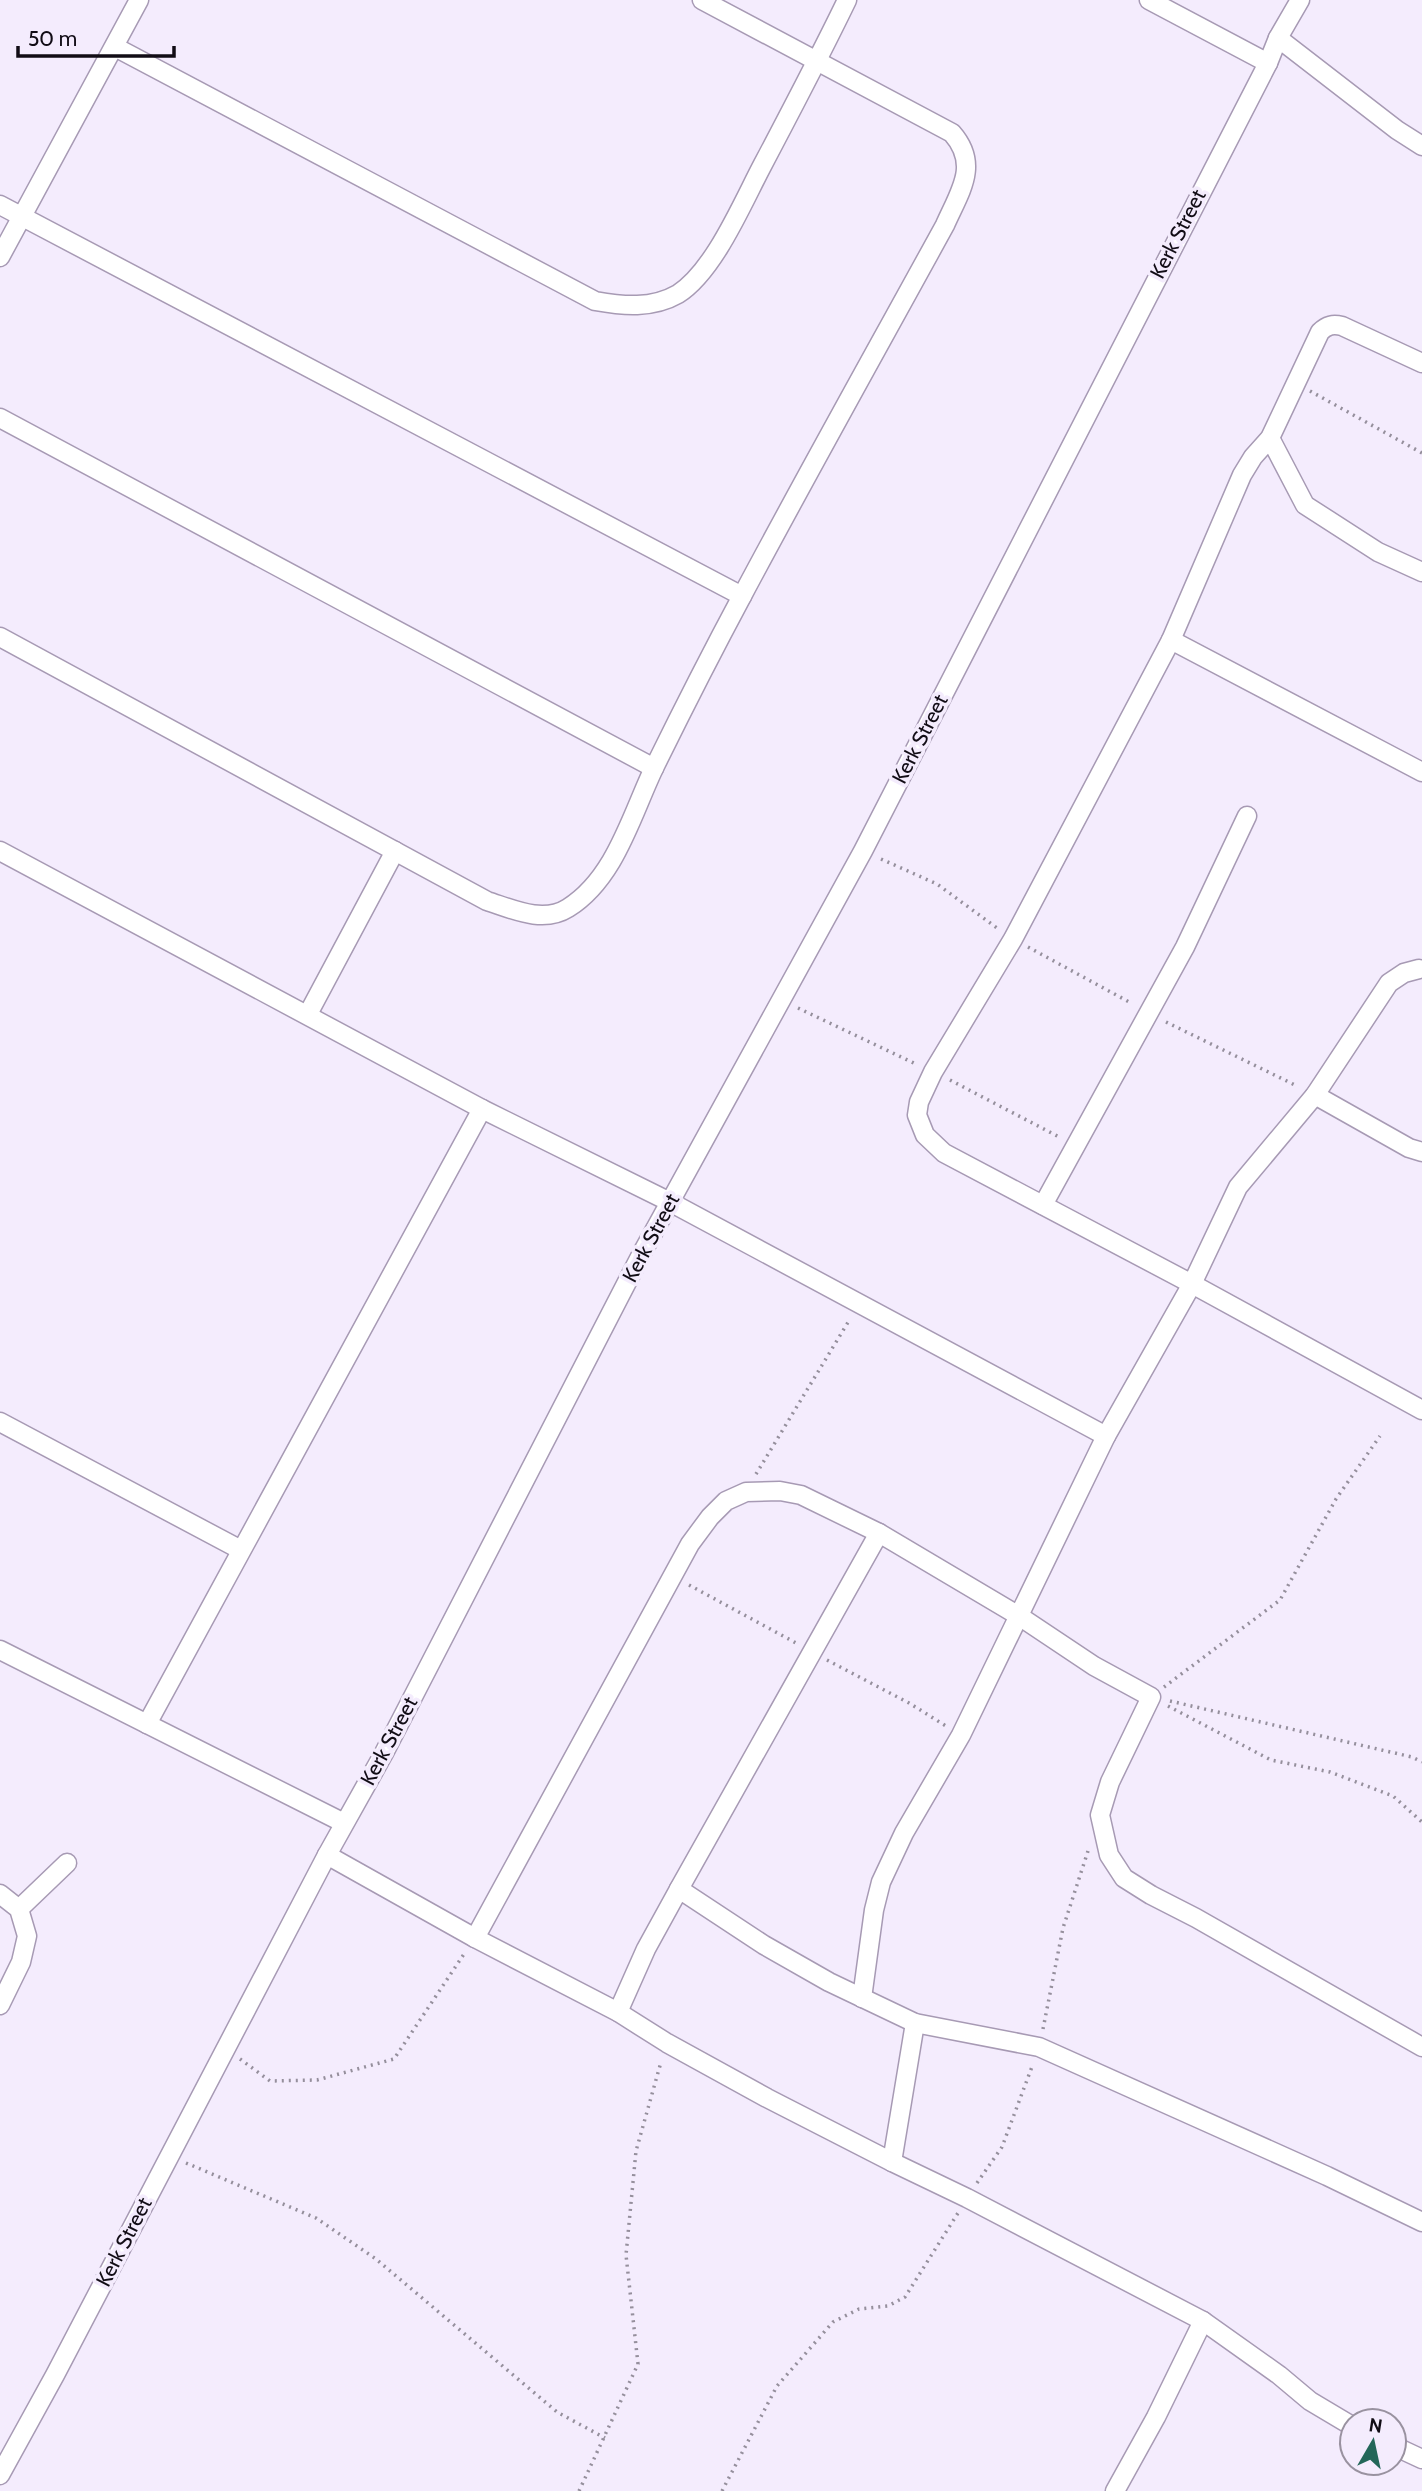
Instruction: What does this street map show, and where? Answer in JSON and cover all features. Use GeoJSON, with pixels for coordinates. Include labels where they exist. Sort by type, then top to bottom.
{"type":"FeatureCollection","features":[{"type":"Feature","properties":{"kind":"street"},"geometry":{"type":"LineString","coordinates":[[0,257],[139,0]]}},
{"type":"Feature","properties":{"kind":"street"},"geometry":{"type":"LineString","coordinates":[[0,637],[487,901],[531,915],[550,916],[568,908],[595,884],[617,850],[654,768],[742,596],[945,225],[962,185],[967,158],[952,133],[702,0]]}},
{"type":"Feature","properties":{"kind":"street"},"geometry":{"type":"LineString","coordinates":[[115,47],[595,301],[623,306],[654,304],[677,294],[695,279],[720,246],[847,0]]}},
{"type":"Feature","properties":{"kind":"street"},"geometry":{"type":"LineString","coordinates":[[1149,0],[1268,63]]}},
{"type":"Feature","properties":{"kind":"street","name":"Kerk Street"},"geometry":{"type":"LineString","coordinates":[[0,2475],[344,1823],[384,1753],[670,1202],[863,851],[1268,63],[1278,38],[1300,0]]}},
{"type":"Feature","properties":{"kind":"street"},"geometry":{"type":"LineString","coordinates":[[1278,38],[1396,130],[1422,146]]}},
{"type":"Feature","properties":{"kind":"street"},"geometry":{"type":"LineString","coordinates":[[0,205],[742,596]]}},
{"type":"Feature","properties":{"kind":"street"},"geometry":{"type":"LineString","coordinates":[[1422,363],[1335,324],[1320,332],[1270,438],[1242,475],[1171,640],[1013,939],[933,1072],[919,1102],[917,1115],[925,1135],[944,1153],[1422,1410]]}},
{"type":"Feature","properties":{"kind":"street"},"geometry":{"type":"LineString","coordinates":[[0,418],[654,768]]}},
{"type":"Feature","properties":{"kind":"street"},"geometry":{"type":"LineString","coordinates":[[1270,438],[1305,505],[1378,552],[1422,572]]}},
{"type":"Feature","properties":{"kind":"street"},"geometry":{"type":"LineString","coordinates":[[1171,640],[1422,772]]}},
{"type":"Feature","properties":{"kind":"street"},"geometry":{"type":"LineString","coordinates":[[1043,1205],[1185,947],[1247,816]]}},
{"type":"Feature","properties":{"kind":"street"},"geometry":{"type":"LineString","coordinates":[[0,851],[482,1109],[670,1202],[860,1302],[1106,1436]]}},
{"type":"Feature","properties":{"kind":"street"},"geometry":{"type":"LineString","coordinates":[[308,1014],[395,851]]}},
{"type":"Feature","properties":{"kind":"street"},"geometry":{"type":"LineString","coordinates":[[862,1998],[874,1910],[881,1882],[904,1833],[961,1734],[1106,1436],[1192,1284],[1238,1187],[1315,1095],[1389,984],[1404,972],[1421,969]]}},
{"type":"Feature","properties":{"kind":"street"},"geometry":{"type":"LineString","coordinates":[[1315,1095],[1409,1148],[1422,1152]]}},
{"type":"Feature","properties":{"kind":"street"},"geometry":{"type":"LineString","coordinates":[[147,1724],[482,1109]]}},
{"type":"Feature","properties":{"kind":"street"},"geometry":{"type":"LineString","coordinates":[[0,1422],[241,1550]]}},
{"type":"Feature","properties":{"kind":"street"},"geometry":{"type":"LineString","coordinates":[[475,1938],[690,1544],[726,1501],[746,1492],[780,1491],[801,1495],[879,1533],[1019,1616],[1094,1666],[1151,1697],[1110,1782],[1100,1815],[1109,1855],[1125,1878],[1422,2047]]}},
{"type":"Feature","properties":{"kind":"street"},"geometry":{"type":"LineString","coordinates":[[618,2012],[646,1949],[879,1533]]}},
{"type":"Feature","properties":{"kind":"street"},"geometry":{"type":"LineString","coordinates":[[0,1650],[344,1823]]}},
{"type":"Feature","properties":{"kind":"street"},"geometry":{"type":"LineString","coordinates":[[327,1855],[475,1938],[618,2012],[667,2043],[1203,2321],[1279,2375],[1310,2401],[1338,2418]]}},
{"type":"Feature","properties":{"kind":"street"},"geometry":{"type":"LineString","coordinates":[[19,1909],[67,1863]]}},
{"type":"Feature","properties":{"kind":"street"},"geometry":{"type":"LineString","coordinates":[[679,1889],[764,1945],[829,1982],[915,2023],[1039,2047],[1327,2176],[1422,2222]]}},
{"type":"Feature","properties":{"kind":"street"},"geometry":{"type":"LineString","coordinates":[[0,1894],[19,1909],[27,1936],[21,1962],[0,2005]]}},
{"type":"Feature","properties":{"kind":"street"},"geometry":{"type":"LineString","coordinates":[[892,2162],[915,2023]]}},
{"type":"Feature","properties":{"kind":"street"},"geometry":{"type":"LineString","coordinates":[[1115,2491],[1156,2417],[1203,2321]]}},
{"type":"Feature","properties":{"kind":"path"},"geometry":{"type":"LineString","coordinates":[[1296,383],[1422,453]]}},
{"type":"Feature","properties":{"kind":"path"},"geometry":{"type":"LineString","coordinates":[[863,851],[937,884],[1013,939],[1149,1013],[1315,1095]]}},
{"type":"Feature","properties":{"kind":"path"},"geometry":{"type":"LineString","coordinates":[[746,1492],[860,1302]]}},
{"type":"Feature","properties":{"kind":"path"},"geometry":{"type":"LineString","coordinates":[[1151,1697],[1280,1600],[1336,1499],[1380,1436]]}},
{"type":"Feature","properties":{"kind":"path"},"geometry":{"type":"LineString","coordinates":[[1151,1697],[1412,1757],[1422,1762]]}},
{"type":"Feature","properties":{"kind":"path"},"geometry":{"type":"LineString","coordinates":[[1151,1697],[1271,1760],[1330,1772],[1393,1796],[1422,1822]]}},
{"type":"Feature","properties":{"kind":"path"},"geometry":{"type":"LineString","coordinates":[[225,2049],[270,2081],[317,2080],[394,2059],[475,1938]]}},
{"type":"Feature","properties":{"kind":"path"},"geometry":{"type":"LineString","coordinates":[[579,2491],[638,2364],[626,2255],[636,2151],[667,2043]]}},
{"type":"Feature","properties":{"kind":"path"},"geometry":{"type":"LineString","coordinates":[[169,2155],[317,2218],[376,2259],[556,2412],[605,2438]]}}]}
